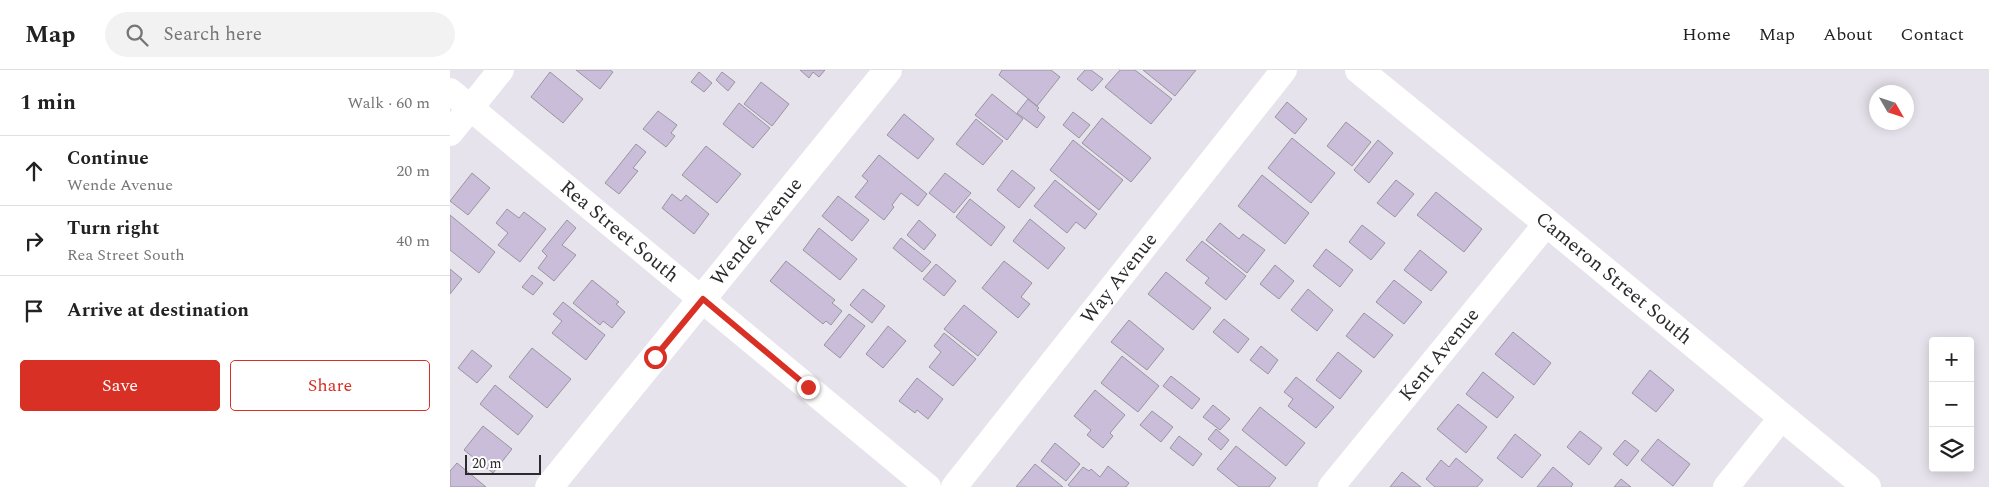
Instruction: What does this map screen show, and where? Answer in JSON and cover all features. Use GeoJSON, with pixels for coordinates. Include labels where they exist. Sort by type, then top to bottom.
{"type":"FeatureCollection","features":[{"type":"Feature","properties":{"kind":"street"},"geometry":{"type":"LineString","coordinates":[[450,133],[501,70]]}},
{"type":"Feature","properties":{"kind":"street","name":"Wende Avenue"},"geometry":{"type":"LineString","coordinates":[[549,487],[888,70]]}},
{"type":"Feature","properties":{"kind":"street","name":"Way Avenue"},"geometry":{"type":"LineString","coordinates":[[954,487],[1284,70]]}},
{"type":"Feature","properties":{"kind":"street","name":"Cameron Street South"},"geometry":{"type":"LineString","coordinates":[[1358,70],[1548,223],[1867,487]]}},
{"type":"Feature","properties":{"kind":"street","name":"Rea Street South"},"geometry":{"type":"LineString","coordinates":[[450,91],[928,487]]}},
{"type":"Feature","properties":{"kind":"street","name":"Kent Avenue"},"geometry":{"type":"LineString","coordinates":[[1331,487],[1548,223]]}},
{"type":"Feature","properties":{"kind":"street"},"geometry":{"type":"LineString","coordinates":[[1726,487],[1782,417]]}},
{"type":"Feature","properties":{"kind":"building"},"geometry":{"type":"Polygon","coordinates":[[[576,70],[610,70],[613,72],[600,89],[576,70]]]}},
{"type":"Feature","properties":{"kind":"building"},"geometry":{"type":"Polygon","coordinates":[[[800,70],[825,70],[819,77],[813,72],[809,78],[800,70]]]}},
{"type":"Feature","properties":{"kind":"building"},"geometry":{"type":"Polygon","coordinates":[[[1002,70],[1051,70],[1060,77],[1037,106],[999,75],[1002,70]]]}},
{"type":"Feature","properties":{"kind":"building"},"geometry":{"type":"Polygon","coordinates":[[[1085,70],[1091,70],[1103,79],[1092,91],[1077,79],[1085,70]]]}},
{"type":"Feature","properties":{"kind":"building"},"geometry":{"type":"Polygon","coordinates":[[[1120,70],[1135,70],[1172,99],[1151,124],[1105,87],[1120,70]]]}},
{"type":"Feature","properties":{"kind":"building"},"geometry":{"type":"Polygon","coordinates":[[[1143,70],[1196,70],[1175,96],[1143,70]]]}},
{"type":"Feature","properties":{"kind":"building"},"geometry":{"type":"Polygon","coordinates":[[[550,72],[583,99],[563,123],[531,97],[550,72]]]}},
{"type":"Feature","properties":{"kind":"building"},"geometry":{"type":"Polygon","coordinates":[[[699,72],[712,83],[704,92],[691,82],[699,72]]]}},
{"type":"Feature","properties":{"kind":"building"},"geometry":{"type":"Polygon","coordinates":[[[722,72],[735,82],[728,91],[716,80],[722,72]]]}},
{"type":"Feature","properties":{"kind":"building"},"geometry":{"type":"Polygon","coordinates":[[[761,82],[789,104],[772,126],[744,104],[761,82]]]}},
{"type":"Feature","properties":{"kind":"building"},"geometry":{"type":"Polygon","coordinates":[[[992,94],[1023,119],[1007,140],[975,115],[992,94]]]}},
{"type":"Feature","properties":{"kind":"building"},"geometry":{"type":"Polygon","coordinates":[[[1028,99],[1039,108],[1037,110],[1045,117],[1037,128],[1017,113],[1028,99]]]}},
{"type":"Feature","properties":{"kind":"building"},"geometry":{"type":"Polygon","coordinates":[[[1287,102],[1307,119],[1295,134],[1275,117],[1287,102]]]}},
{"type":"Feature","properties":{"kind":"building"},"geometry":{"type":"Polygon","coordinates":[[[739,103],[770,128],[753,148],[723,124],[739,103]]]}},
{"type":"Feature","properties":{"kind":"building"},"geometry":{"type":"Polygon","coordinates":[[[658,111],[677,125],[671,133],[675,136],[666,147],[643,129],[658,111]]]}},
{"type":"Feature","properties":{"kind":"building"},"geometry":{"type":"Polygon","coordinates":[[[1073,112],[1090,125],[1079,138],[1063,125],[1073,112]]]}},
{"type":"Feature","properties":{"kind":"building"},"geometry":{"type":"Polygon","coordinates":[[[904,114],[934,139],[918,159],[887,135],[904,114]]]}},
{"type":"Feature","properties":{"kind":"building"},"geometry":{"type":"Polygon","coordinates":[[[1102,118],[1151,158],[1131,182],[1082,143],[1102,118]]]}},
{"type":"Feature","properties":{"kind":"building"},"geometry":{"type":"Polygon","coordinates":[[[976,119],[1003,141],[983,165],[956,144],[976,119]]]}},
{"type":"Feature","properties":{"kind":"building"},"geometry":{"type":"Polygon","coordinates":[[[1346,122],[1371,142],[1352,166],[1327,146],[1346,122]]]}},
{"type":"Feature","properties":{"kind":"building"},"geometry":{"type":"Polygon","coordinates":[[[1292,138],[1335,173],[1311,203],[1268,168],[1292,138]]]}},
{"type":"Feature","properties":{"kind":"building"},"geometry":{"type":"Polygon","coordinates":[[[1073,140],[1123,180],[1099,210],[1050,170],[1073,140]]]}},
{"type":"Feature","properties":{"kind":"building"},"geometry":{"type":"Polygon","coordinates":[[[1378,140],[1393,153],[1369,183],[1354,170],[1378,140]]]}},
{"type":"Feature","properties":{"kind":"building"},"geometry":{"type":"Polygon","coordinates":[[[636,144],[646,152],[633,168],[638,171],[619,194],[605,183],[636,144]]]}},
{"type":"Feature","properties":{"kind":"building"},"geometry":{"type":"Polygon","coordinates":[[[706,146],[741,174],[717,203],[682,175],[706,146]]]}},
{"type":"Feature","properties":{"kind":"building"},"geometry":{"type":"Polygon","coordinates":[[[879,155],[927,194],[918,206],[901,193],[892,205],[894,207],[884,220],[855,197],[868,181],[862,176],[879,155]]]}},
{"type":"Feature","properties":{"kind":"building"},"geometry":{"type":"Polygon","coordinates":[[[1012,170],[1035,188],[1019,208],[997,190],[1012,170]]]}},
{"type":"Feature","properties":{"kind":"building"},"geometry":{"type":"Polygon","coordinates":[[[472,173],[490,188],[468,215],[450,201],[472,173]]]}},
{"type":"Feature","properties":{"kind":"building"},"geometry":{"type":"Polygon","coordinates":[[[945,173],[971,193],[954,213],[929,193],[945,173]]]}},
{"type":"Feature","properties":{"kind":"building"},"geometry":{"type":"Polygon","coordinates":[[[1262,175],[1309,213],[1285,244],[1238,206],[1262,175]]]}},
{"type":"Feature","properties":{"kind":"building"},"geometry":{"type":"Polygon","coordinates":[[[1055,180],[1097,214],[1085,229],[1076,222],[1067,233],[1034,206],[1055,180]]]}},
{"type":"Feature","properties":{"kind":"building"},"geometry":{"type":"Polygon","coordinates":[[[1396,180],[1414,194],[1395,217],[1377,203],[1396,180]]]}},
{"type":"Feature","properties":{"kind":"building"},"geometry":{"type":"Polygon","coordinates":[[[1436,192],[1482,229],[1464,252],[1417,215],[1436,192]]]}},
{"type":"Feature","properties":{"kind":"building"},"geometry":{"type":"Polygon","coordinates":[[[672,194],[681,201],[686,195],[709,214],[694,234],[662,208],[672,194]]]}},
{"type":"Feature","properties":{"kind":"building"},"geometry":{"type":"Polygon","coordinates":[[[838,196],[869,220],[852,241],[822,216],[838,196]]]}},
{"type":"Feature","properties":{"kind":"building"},"geometry":{"type":"Polygon","coordinates":[[[970,199],[1005,227],[991,246],[956,217],[970,199]]]}},
{"type":"Feature","properties":{"kind":"building"},"geometry":{"type":"Polygon","coordinates":[[[507,209],[519,218],[524,212],[546,229],[520,262],[498,245],[508,233],[496,223],[507,209]]]}},
{"type":"Feature","properties":{"kind":"building"},"geometry":{"type":"Polygon","coordinates":[[[450,215],[495,252],[479,273],[450,250],[450,215]]]}},
{"type":"Feature","properties":{"kind":"building"},"geometry":{"type":"Polygon","coordinates":[[[1030,219],[1065,248],[1048,269],[1013,241],[1030,219]]]}},
{"type":"Feature","properties":{"kind":"building"},"geometry":{"type":"Polygon","coordinates":[[[567,220],[576,228],[562,245],[576,255],[554,281],[538,268],[547,256],[542,251],[567,220]]]}},
{"type":"Feature","properties":{"kind":"building"},"geometry":{"type":"Polygon","coordinates":[[[919,220],[936,235],[924,250],[907,235],[919,220]]]}},
{"type":"Feature","properties":{"kind":"building"},"geometry":{"type":"Polygon","coordinates":[[[1220,223],[1239,239],[1243,234],[1265,250],[1247,273],[1206,240],[1220,223]]]}},
{"type":"Feature","properties":{"kind":"building"},"geometry":{"type":"Polygon","coordinates":[[[1362,225],[1385,243],[1371,260],[1349,242],[1362,225]]]}},
{"type":"Feature","properties":{"kind":"building"},"geometry":{"type":"Polygon","coordinates":[[[819,228],[857,259],[840,280],[803,250],[819,228]]]}},
{"type":"Feature","properties":{"kind":"building"},"geometry":{"type":"Polygon","coordinates":[[[901,238],[931,262],[922,272],[893,248],[901,238]]]}},
{"type":"Feature","properties":{"kind":"building"},"geometry":{"type":"Polygon","coordinates":[[[1202,241],[1246,276],[1226,300],[1205,283],[1209,278],[1186,260],[1202,241]]]}},
{"type":"Feature","properties":{"kind":"building"},"geometry":{"type":"Polygon","coordinates":[[[1326,249],[1353,270],[1340,287],[1313,266],[1326,249]]]}},
{"type":"Feature","properties":{"kind":"building"},"geometry":{"type":"Polygon","coordinates":[[[1420,250],[1447,272],[1431,291],[1404,270],[1420,250]]]}},
{"type":"Feature","properties":{"kind":"building"},"geometry":{"type":"Polygon","coordinates":[[[786,261],[835,300],[832,303],[842,311],[831,325],[826,321],[823,324],[770,281],[786,261]]]}},
{"type":"Feature","properties":{"kind":"building"},"geometry":{"type":"Polygon","coordinates":[[[1004,261],[1032,283],[1021,297],[1030,304],[1018,318],[982,288],[1004,261]]]}},
{"type":"Feature","properties":{"kind":"building"},"geometry":{"type":"Polygon","coordinates":[[[936,264],[956,281],[944,296],[923,279],[936,264]]]}},
{"type":"Feature","properties":{"kind":"building"},"geometry":{"type":"Polygon","coordinates":[[[1275,265],[1294,281],[1279,299],[1260,284],[1275,265]]]}},
{"type":"Feature","properties":{"kind":"building"},"geometry":{"type":"Polygon","coordinates":[[[450,269],[462,279],[450,294],[450,269]]]}},
{"type":"Feature","properties":{"kind":"building"},"geometry":{"type":"Polygon","coordinates":[[[1166,272],[1211,308],[1193,330],[1148,294],[1166,272]]]}},
{"type":"Feature","properties":{"kind":"building"},"geometry":{"type":"Polygon","coordinates":[[[532,275],[543,283],[533,295],[522,287],[532,275]]]}},
{"type":"Feature","properties":{"kind":"building"},"geometry":{"type":"Polygon","coordinates":[[[592,280],[619,302],[616,304],[625,312],[612,328],[603,321],[600,325],[573,303],[592,280]]]}},
{"type":"Feature","properties":{"kind":"building"},"geometry":{"type":"Polygon","coordinates":[[[1394,280],[1422,302],[1404,324],[1376,302],[1394,280]]]}},
{"type":"Feature","properties":{"kind":"building"},"geometry":{"type":"Polygon","coordinates":[[[863,289],[885,306],[872,323],[850,305],[863,289]]]}},
{"type":"Feature","properties":{"kind":"building"},"geometry":{"type":"Polygon","coordinates":[[[1308,289],[1333,310],[1317,331],[1291,310],[1308,289]]]}},
{"type":"Feature","properties":{"kind":"building"},"geometry":{"type":"Polygon","coordinates":[[[563,302],[605,335],[586,360],[552,333],[562,321],[553,314],[563,302]]]}},
{"type":"Feature","properties":{"kind":"building"},"geometry":{"type":"Polygon","coordinates":[[[964,305],[997,332],[978,356],[944,329],[964,305]]]}},
{"type":"Feature","properties":{"kind":"building"},"geometry":{"type":"Polygon","coordinates":[[[1364,313],[1393,335],[1374,358],[1346,336],[1364,313]]]}},
{"type":"Feature","properties":{"kind":"building"},"geometry":{"type":"Polygon","coordinates":[[[849,314],[865,326],[840,358],[824,345],[849,314]]]}},
{"type":"Feature","properties":{"kind":"building"},"geometry":{"type":"Polygon","coordinates":[[[1224,319],[1249,339],[1238,353],[1213,332],[1224,319]]]}},
{"type":"Feature","properties":{"kind":"building"},"geometry":{"type":"Polygon","coordinates":[[[1129,320],[1164,349],[1147,370],[1111,342],[1129,320]]]}},
{"type":"Feature","properties":{"kind":"building"},"geometry":{"type":"Polygon","coordinates":[[[888,326],[906,341],[883,368],[866,354],[888,326]]]}},
{"type":"Feature","properties":{"kind":"building"},"geometry":{"type":"Polygon","coordinates":[[[1513,332],[1551,363],[1534,385],[1495,354],[1513,332]]]}},
{"type":"Feature","properties":{"kind":"building"},"geometry":{"type":"Polygon","coordinates":[[[944,333],[976,359],[953,386],[929,367],[941,352],[934,346],[944,333]]]}},
{"type":"Feature","properties":{"kind":"building"},"geometry":{"type":"Polygon","coordinates":[[[1261,346],[1278,360],[1268,374],[1250,360],[1261,346]]]}},
{"type":"Feature","properties":{"kind":"building"},"geometry":{"type":"Polygon","coordinates":[[[532,348],[571,379],[547,408],[509,377],[532,348]]]}},
{"type":"Feature","properties":{"kind":"building"},"geometry":{"type":"Polygon","coordinates":[[[472,350],[492,366],[477,383],[458,368],[472,350]]]}},
{"type":"Feature","properties":{"kind":"building"},"geometry":{"type":"Polygon","coordinates":[[[1338,352],[1362,371],[1340,399],[1316,380],[1338,352]]]}},
{"type":"Feature","properties":{"kind":"building"},"geometry":{"type":"Polygon","coordinates":[[[1122,356],[1159,386],[1138,412],[1101,383],[1122,356]]]}},
{"type":"Feature","properties":{"kind":"building"},"geometry":{"type":"Polygon","coordinates":[[[1650,370],[1674,390],[1656,412],[1632,393],[1650,370]]]}},
{"type":"Feature","properties":{"kind":"building"},"geometry":{"type":"Polygon","coordinates":[[[1483,372],[1514,397],[1497,418],[1466,394],[1483,372]]]}},
{"type":"Feature","properties":{"kind":"building"},"geometry":{"type":"Polygon","coordinates":[[[1171,376],[1200,399],[1192,409],[1163,386],[1171,376]]]}},
{"type":"Feature","properties":{"kind":"building"},"geometry":{"type":"Polygon","coordinates":[[[1296,377],[1334,407],[1316,428],[1288,406],[1293,399],[1284,392],[1296,377]]]}},
{"type":"Feature","properties":{"kind":"building"},"geometry":{"type":"Polygon","coordinates":[[[917,378],[943,399],[928,419],[917,410],[915,413],[899,401],[917,378]]]}},
{"type":"Feature","properties":{"kind":"building"},"geometry":{"type":"Polygon","coordinates":[[[495,385],[533,416],[518,435],[480,404],[495,385]]]}},
{"type":"Feature","properties":{"kind":"building"},"geometry":{"type":"Polygon","coordinates":[[[1095,390],[1125,415],[1110,433],[1113,436],[1103,448],[1087,435],[1091,430],[1074,416],[1095,390]]]}},
{"type":"Feature","properties":{"kind":"building"},"geometry":{"type":"Polygon","coordinates":[[[1458,404],[1487,427],[1466,453],[1437,429],[1458,404]]]}},
{"type":"Feature","properties":{"kind":"building"},"geometry":{"type":"Polygon","coordinates":[[[1213,405],[1230,419],[1220,430],[1203,417],[1213,405]]]}},
{"type":"Feature","properties":{"kind":"building"},"geometry":{"type":"Polygon","coordinates":[[[1260,407],[1305,443],[1286,466],[1242,430],[1260,407]]]}},
{"type":"Feature","properties":{"kind":"building"},"geometry":{"type":"Polygon","coordinates":[[[1152,411],[1173,427],[1161,442],[1140,425],[1152,411]]]}},
{"type":"Feature","properties":{"kind":"building"},"geometry":{"type":"Polygon","coordinates":[[[483,426],[512,449],[493,473],[464,450],[483,426]]]}},
{"type":"Feature","properties":{"kind":"building"},"geometry":{"type":"Polygon","coordinates":[[[1216,429],[1229,440],[1221,450],[1208,439],[1216,429]]]}},
{"type":"Feature","properties":{"kind":"building"},"geometry":{"type":"Polygon","coordinates":[[[1580,431],[1602,448],[1589,465],[1567,447],[1580,431]]]}},
{"type":"Feature","properties":{"kind":"building"},"geometry":{"type":"Polygon","coordinates":[[[1515,434],[1541,455],[1522,478],[1497,458],[1515,434]]]}},
{"type":"Feature","properties":{"kind":"building"},"geometry":{"type":"Polygon","coordinates":[[[1179,436],[1202,454],[1193,466],[1170,448],[1179,436]]]}},
{"type":"Feature","properties":{"kind":"building"},"geometry":{"type":"Polygon","coordinates":[[[1658,439],[1690,464],[1673,486],[1641,460],[1658,439]]]}},
{"type":"Feature","properties":{"kind":"building"},"geometry":{"type":"Polygon","coordinates":[[[1625,440],[1639,451],[1627,466],[1613,454],[1625,440]]]}},
{"type":"Feature","properties":{"kind":"building"},"geometry":{"type":"Polygon","coordinates":[[[1055,443],[1080,464],[1066,481],[1041,461],[1055,443]]]}},
{"type":"Feature","properties":{"kind":"building"},"geometry":{"type":"Polygon","coordinates":[[[1236,446],[1276,478],[1269,487],[1239,487],[1217,469],[1236,446]]]}},
{"type":"Feature","properties":{"kind":"building"},"geometry":{"type":"Polygon","coordinates":[[[1456,458],[1483,480],[1477,487],[1435,487],[1426,479],[1441,460],[1449,467],[1456,458]]]}},
{"type":"Feature","properties":{"kind":"building"},"geometry":{"type":"Polygon","coordinates":[[[457,463],[486,487],[450,487],[450,471],[457,463]]]}},
{"type":"Feature","properties":{"kind":"building"},"geometry":{"type":"Polygon","coordinates":[[[1035,464],[1063,487],[1016,487],[1035,464]]]}},
{"type":"Feature","properties":{"kind":"building"},"geometry":{"type":"Polygon","coordinates":[[[1108,466],[1129,483],[1126,487],[1071,487],[1068,485],[1083,467],[1089,471],[1091,469],[1100,477],[1108,466]]]}},
{"type":"Feature","properties":{"kind":"building"},"geometry":{"type":"Polygon","coordinates":[[[1553,467],[1573,484],[1571,487],[1537,487],[1553,467]]]}},
{"type":"Feature","properties":{"kind":"building"},"geometry":{"type":"Polygon","coordinates":[[[1402,472],[1421,487],[1390,487],[1402,472]]]}},
{"type":"Feature","properties":{"kind":"building"},"geometry":{"type":"Polygon","coordinates":[[[1621,479],[1631,487],[1614,487],[1621,479]]]}},
{"type":"Feature","properties":{"kind":"route"},"geometry":{"type":"LineString","coordinates":[[655,357],[703,299],[808,387]]}}]}
